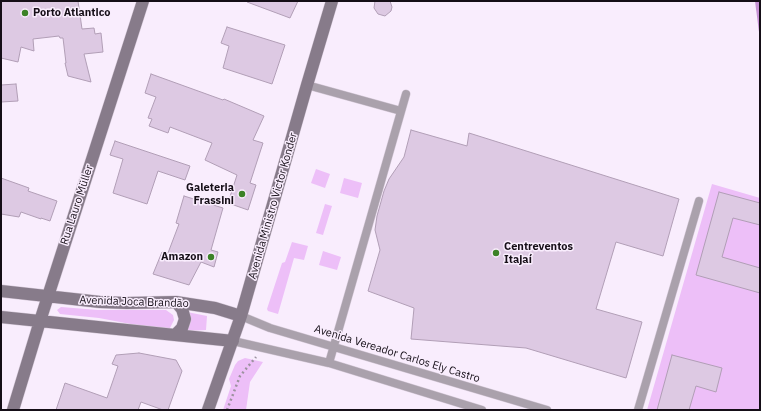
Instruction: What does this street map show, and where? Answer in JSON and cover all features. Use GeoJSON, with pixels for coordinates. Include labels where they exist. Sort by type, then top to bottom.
{"type":"FeatureCollection","features":[{"type":"Feature","properties":{"kind":"main road","name":"Rua Lauro Müller"},"geometry":{"type":"LineString","coordinates":[[12,410],[143,1]]}},
{"type":"Feature","properties":{"kind":"main road","name":"Avenida Ministro Victor Konder"},"geometry":{"type":"LineString","coordinates":[[208,410],[241,316],[306,85],[332,1]]}},
{"type":"Feature","properties":{"kind":"main road","name":"Avenida Joca Brandão"},"geometry":{"type":"LineString","coordinates":[[1,291],[100,302],[176,302],[215,308],[241,316]]}},
{"type":"Feature","properties":{"kind":"main road"},"geometry":{"type":"LineString","coordinates":[[175,335],[182,328],[185,319],[182,309],[176,302]]}},
{"type":"Feature","properties":{"kind":"main road"},"geometry":{"type":"LineString","coordinates":[[1,317],[233,341]]}},
{"type":"Feature","properties":{"kind":"lane"},"geometry":{"type":"LineString","coordinates":[[306,85],[400,111]]}},
{"type":"Feature","properties":{"kind":"lane"},"geometry":{"type":"LineString","coordinates":[[329,363],[406,94]]}},
{"type":"Feature","properties":{"kind":"lane"},"geometry":{"type":"LineString","coordinates":[[638,410],[700,201]]}},
{"type":"Feature","properties":{"kind":"lane","name":"Avenida Vereador Carlos Ely Castro"},"geometry":{"type":"LineString","coordinates":[[241,316],[270,328],[547,410]]}},
{"type":"Feature","properties":{"kind":"lane"},"geometry":{"type":"LineString","coordinates":[[233,341],[265,347],[329,363],[482,410]]}},
{"type":"Feature","properties":{"kind":"path"},"geometry":{"type":"LineString","coordinates":[[227,410],[240,376],[265,347]]}},
{"type":"Feature","properties":{"kind":"shaded area"},"geometry":{"type":"Polygon","coordinates":[[[755,1],[760,1],[760,40],[755,1]]]}},
{"type":"Feature","properties":{"kind":"shaded area"},"geometry":{"type":"Polygon","coordinates":[[[316,169],[330,174],[325,188],[311,183],[316,169]]]}},
{"type":"Feature","properties":{"kind":"shaded area"},"geometry":{"type":"Polygon","coordinates":[[[344,178],[362,183],[358,198],[340,193],[344,178]]]}},
{"type":"Feature","properties":{"kind":"shaded area"},"geometry":{"type":"Polygon","coordinates":[[[712,184],[760,198],[760,410],[647,410],[712,184]]]}},
{"type":"Feature","properties":{"kind":"shaded area"},"geometry":{"type":"Polygon","coordinates":[[[325,204],[332,206],[323,235],[316,233],[325,204]]]}},
{"type":"Feature","properties":{"kind":"shaded area"},"geometry":{"type":"Polygon","coordinates":[[[292,242],[308,246],[304,260],[294,258],[278,314],[268,311],[267,309],[282,263],[285,262],[292,242]]]}},
{"type":"Feature","properties":{"kind":"shaded area"},"geometry":{"type":"Polygon","coordinates":[[[323,251],[341,257],[337,270],[319,265],[323,251]]]}},
{"type":"Feature","properties":{"kind":"shaded area"},"geometry":{"type":"Polygon","coordinates":[[[61,307],[98,310],[166,310],[173,315],[174,320],[170,328],[162,330],[99,318],[60,314],[57,310],[61,307]]]}},
{"type":"Feature","properties":{"kind":"shaded area"},"geometry":{"type":"Polygon","coordinates":[[[187,312],[207,316],[206,330],[185,331],[187,312]]]}},
{"type":"Feature","properties":{"kind":"shaded area"},"geometry":{"type":"Polygon","coordinates":[[[245,358],[263,362],[250,382],[246,410],[223,410],[231,386],[229,379],[238,361],[245,358]]]}},
{"type":"Feature","properties":{"kind":"building"},"geometry":{"type":"Polygon","coordinates":[[[1,1],[78,1],[82,29],[94,28],[95,34],[101,33],[103,52],[84,54],[91,82],[68,76],[65,63],[63,38],[60,38],[59,36],[33,39],[34,51],[21,47],[18,62],[1,58],[1,1]]]}},
{"type":"Feature","properties":{"kind":"building"},"geometry":{"type":"Polygon","coordinates":[[[247,1],[298,1],[290,18],[247,1]]]}},
{"type":"Feature","properties":{"kind":"building"},"geometry":{"type":"Polygon","coordinates":[[[375,1],[390,1],[392,7],[391,11],[385,16],[378,14],[374,8],[375,1]]]}},
{"type":"Feature","properties":{"kind":"building"},"geometry":{"type":"Polygon","coordinates":[[[227,27],[285,45],[272,84],[223,68],[229,46],[221,43],[227,27]]]}},
{"type":"Feature","properties":{"kind":"building"},"geometry":{"type":"Polygon","coordinates":[[[151,74],[223,100],[224,99],[264,116],[253,140],[263,143],[250,183],[256,185],[248,210],[228,203],[237,175],[205,160],[212,143],[170,127],[168,133],[149,126],[152,119],[148,118],[156,97],[145,93],[151,74]]]}},
{"type":"Feature","properties":{"kind":"building"},"geometry":{"type":"Polygon","coordinates":[[[16,84],[18,101],[1,102],[1,85],[16,84]]]}},
{"type":"Feature","properties":{"kind":"building","name":"Centreventos Itajaí"},"geometry":{"type":"Polygon","coordinates":[[[411,130],[467,146],[469,133],[679,199],[663,256],[616,242],[596,309],[642,322],[626,378],[526,348],[411,339],[414,308],[368,291],[380,250],[375,230],[377,216],[389,179],[404,157],[411,130]]]}},
{"type":"Feature","properties":{"kind":"building"},"geometry":{"type":"Polygon","coordinates":[[[115,141],[190,166],[185,180],[158,171],[147,204],[113,193],[123,159],[110,155],[115,141]]]}},
{"type":"Feature","properties":{"kind":"building"},"geometry":{"type":"Polygon","coordinates":[[[1,178],[29,188],[28,191],[57,201],[50,221],[21,212],[19,217],[1,214],[1,178]]]}},
{"type":"Feature","properties":{"kind":"building"},"geometry":{"type":"Polygon","coordinates":[[[719,192],[760,203],[760,225],[733,218],[722,257],[760,268],[760,293],[696,275],[719,192]]]}},
{"type":"Feature","properties":{"kind":"building"},"geometry":{"type":"Polygon","coordinates":[[[184,196],[223,208],[211,250],[218,252],[214,267],[201,262],[189,285],[153,274],[162,252],[168,253],[179,224],[176,223],[184,196]]]}},
{"type":"Feature","properties":{"kind":"building"},"geometry":{"type":"Polygon","coordinates":[[[139,353],[176,360],[182,371],[168,410],[163,410],[141,402],[138,410],[56,410],[65,383],[107,398],[118,366],[112,364],[116,355],[139,353]]]}},
{"type":"Feature","properties":{"kind":"building"},"geometry":{"type":"Polygon","coordinates":[[[672,355],[722,368],[716,392],[696,386],[689,410],[657,410],[672,355]]]}},
{"type":"Feature","properties":{"kind":"place","name":"Porto Atlantico"},"geometry":{"type":"Point","coordinates":[25,13]}},
{"type":"Feature","properties":{"kind":"place","name":"Galeteria Frassini"},"geometry":{"type":"Point","coordinates":[242,194]}},
{"type":"Feature","properties":{"kind":"place","name":"Centreventos Itajaí"},"geometry":{"type":"Point","coordinates":[496,253]}},
{"type":"Feature","properties":{"kind":"place","name":"Amazon"},"geometry":{"type":"Point","coordinates":[211,257]}}]}
